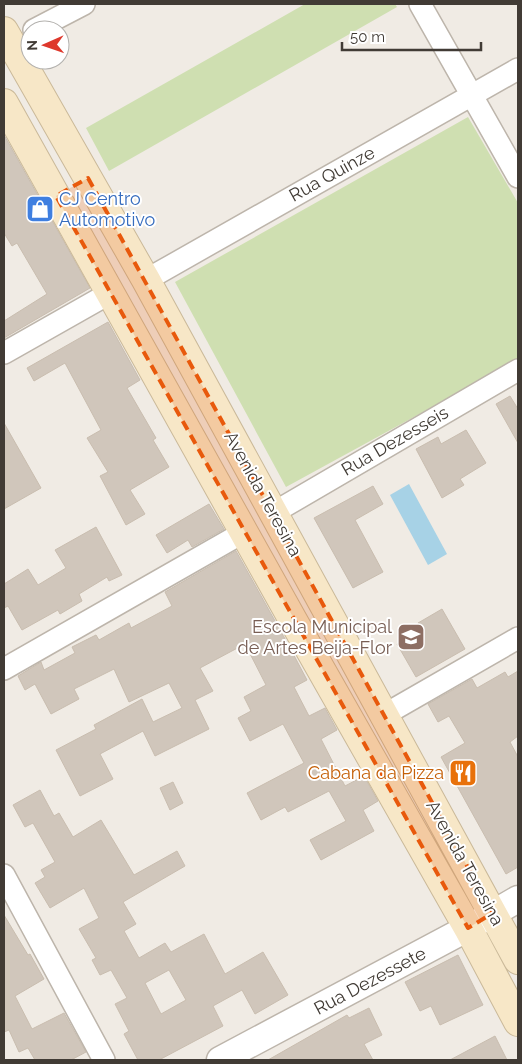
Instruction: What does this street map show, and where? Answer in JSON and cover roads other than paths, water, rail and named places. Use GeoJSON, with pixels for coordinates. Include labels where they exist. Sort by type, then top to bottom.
{"type":"FeatureCollection","features":[{"type":"Feature","properties":{"kind":"main road","name":"Avenida Teresina"},"geometry":{"type":"LineString","coordinates":[[15,35],[88,178],[146,280],[518,960]]}},
{"type":"Feature","properties":{"kind":"main road","name":"Avenida Teresina"},"geometry":{"type":"LineString","coordinates":[[4,103],[244,532],[468,928],[515,1007]]}},
{"type":"Feature","properties":{"kind":"main road"},"geometry":{"type":"LineString","coordinates":[[56,196],[88,178]]}},
{"type":"Feature","properties":{"kind":"street"},"geometry":{"type":"LineString","coordinates":[[53,20],[84,4]]}},
{"type":"Feature","properties":{"kind":"street"},"geometry":{"type":"LineString","coordinates":[[420,4],[518,177]]}},
{"type":"Feature","properties":{"kind":"street","name":"Rua Quinze"},"geometry":{"type":"LineString","coordinates":[[146,280],[518,69]]}},
{"type":"Feature","properties":{"kind":"street"},"geometry":{"type":"LineString","coordinates":[[4,352],[110,293]]}},
{"type":"Feature","properties":{"kind":"street","name":"Rua Dezesseis"},"geometry":{"type":"LineString","coordinates":[[273,513],[518,370]]}},
{"type":"Feature","properties":{"kind":"street"},"geometry":{"type":"LineString","coordinates":[[4,669],[244,532]]}},
{"type":"Feature","properties":{"kind":"street"},"geometry":{"type":"LineString","coordinates":[[384,716],[518,638]]}},
{"type":"Feature","properties":{"kind":"street"},"geometry":{"type":"LineString","coordinates":[[4,875],[104,1060]]}},
{"type":"Feature","properties":{"kind":"street","name":"Rua Dezessete"},"geometry":{"type":"LineString","coordinates":[[220,1060],[468,928],[518,898]]}},
{"type":"Feature","properties":{"kind":"water"},"geometry":{"type":"Polygon","coordinates":[[[409,484],[447,554],[428,565],[390,495],[409,484]]]}},
{"type":"Feature","properties":{"kind":"place","name":"CJ Centro Automotivo"},"geometry":{"type":"Point","coordinates":[40,209]}},
{"type":"Feature","properties":{"kind":"place","name":"Escola Municipal de Artes Beija-Flor"},"geometry":{"type":"Point","coordinates":[411,637]}},
{"type":"Feature","properties":{"kind":"place","name":"Cabana da Pizza"},"geometry":{"type":"Point","coordinates":[463,773]}}]}
